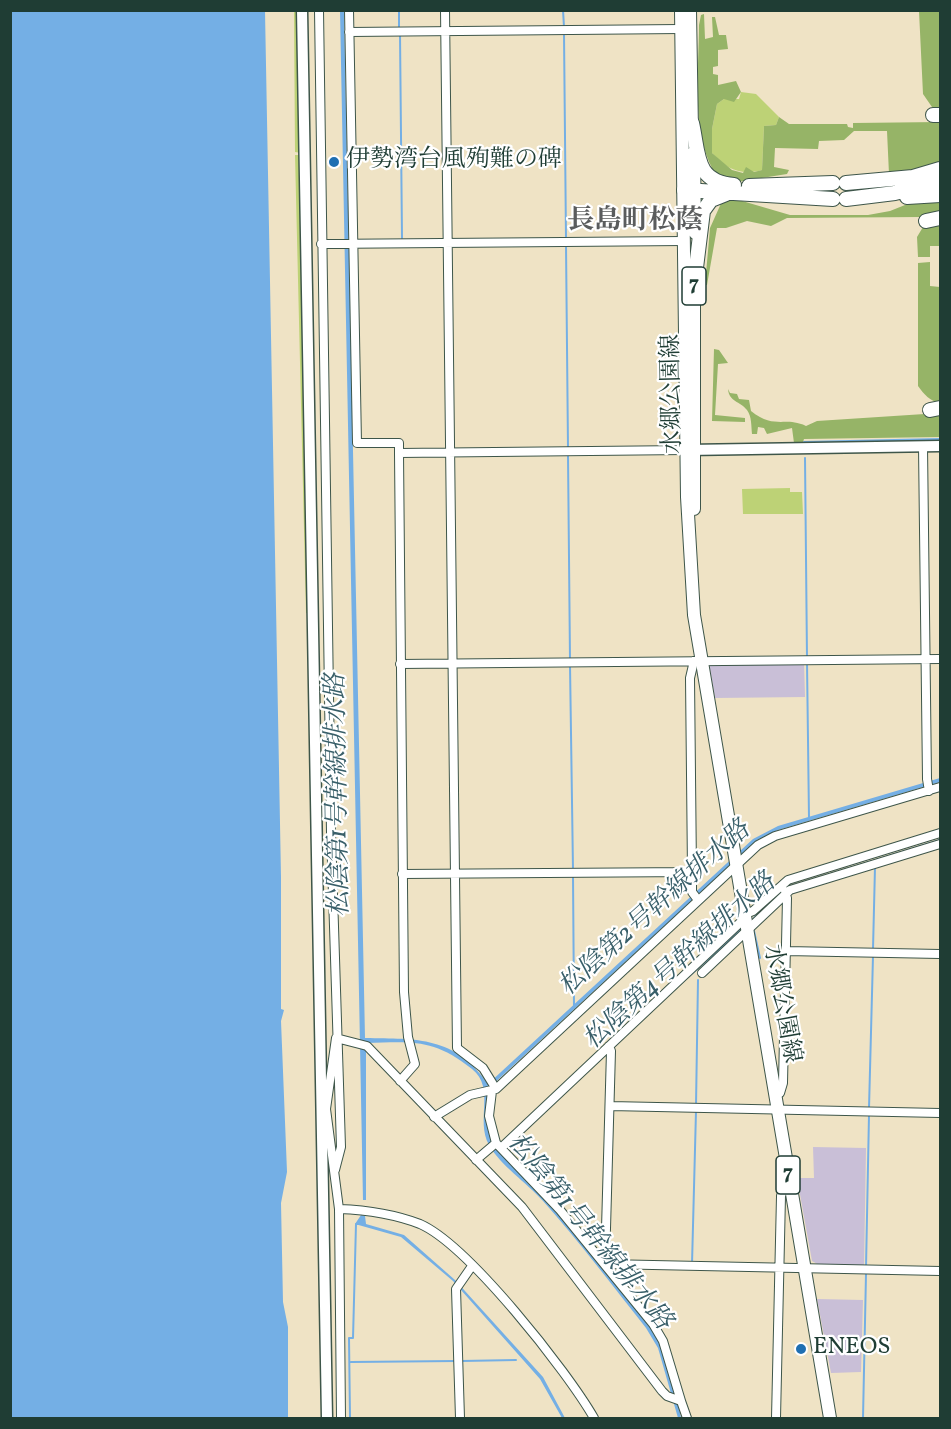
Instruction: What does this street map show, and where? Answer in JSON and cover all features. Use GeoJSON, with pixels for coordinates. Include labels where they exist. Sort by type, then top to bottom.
{"type":"FeatureCollection","features":[{"type":"Feature","properties":{"kind":"highway"},"geometry":{"type":"LineString","coordinates":[[692,123],[699,161],[705,173],[722,184],[746,190],[840,199],[940,195]]}},
{"type":"Feature","properties":{"kind":"highway"},"geometry":{"type":"LineString","coordinates":[[691,190],[746,190],[913,177],[940,169]]}},
{"type":"Feature","properties":{"kind":"highway"},"geometry":{"type":"LineString","coordinates":[[861,199],[940,182]]}},
{"type":"Feature","properties":{"kind":"highway"},"geometry":{"type":"LineString","coordinates":[[694,284],[701,218],[706,205],[717,196],[746,190]]}},
{"type":"Feature","properties":{"kind":"highway"},"geometry":{"type":"LineString","coordinates":[[926,221],[940,218]]}},
{"type":"Feature","properties":{"kind":"main road","name":"水郷公園線"},"geometry":{"type":"LineString","coordinates":[[681,10],[694,284],[689,561],[697,661],[734,861],[830,1419]]}},
{"type":"Feature","properties":{"kind":"main road","name":"水郷公園線"},"geometry":{"type":"LineString","coordinates":[[690,10],[691,190],[684,241],[691,450]]}},
{"type":"Feature","properties":{"kind":"street"},"geometry":{"type":"LineString","coordinates":[[302,10],[324,1109],[327,1419]]}},
{"type":"Feature","properties":{"kind":"street"},"geometry":{"type":"LineString","coordinates":[[320,10],[321,244],[336,1038],[324,1109],[335,1170],[339,1209],[341,1419]]}},
{"type":"Feature","properties":{"kind":"street"},"geometry":{"type":"LineString","coordinates":[[349,10],[357,443],[399,443],[404,993],[409,1041],[415,1064],[400,1081]]}},
{"type":"Feature","properties":{"kind":"street"},"geometry":{"type":"LineString","coordinates":[[445,10],[457,1048],[483,1068],[491,1089],[489,1116],[495,1146],[560,1210],[658,1332],[687,1419]]}},
{"type":"Feature","properties":{"kind":"street"},"geometry":{"type":"LineString","coordinates":[[349,32],[681,29]]}},
{"type":"Feature","properties":{"kind":"street"},"geometry":{"type":"LineString","coordinates":[[321,244],[684,241]]}},
{"type":"Feature","properties":{"kind":"street"},"geometry":{"type":"LineString","coordinates":[[923,446],[928,787]]}},
{"type":"Feature","properties":{"kind":"street"},"geometry":{"type":"LineString","coordinates":[[399,453],[940,446]]}},
{"type":"Feature","properties":{"kind":"street"},"geometry":{"type":"LineString","coordinates":[[400,664],[940,659]]}},
{"type":"Feature","properties":{"kind":"street"},"geometry":{"type":"LineString","coordinates":[[696,897],[692,872],[690,678],[697,661]]}},
{"type":"Feature","properties":{"kind":"street"},"geometry":{"type":"LineString","coordinates":[[434,1117],[458,1100],[491,1089],[734,861],[758,845],[775,836],[928,787],[940,787]]}},
{"type":"Feature","properties":{"kind":"street"},"geometry":{"type":"LineString","coordinates":[[775,1095],[780,1093],[783,1083],[786,951],[784,890],[788,880],[940,834]]}},
{"type":"Feature","properties":{"kind":"street"},"geometry":{"type":"LineString","coordinates":[[702,973],[745,924],[753,911],[784,890],[940,844]]}},
{"type":"Feature","properties":{"kind":"street"},"geometry":{"type":"LineString","coordinates":[[402,874],[692,872]]}},
{"type":"Feature","properties":{"kind":"street"},"geometry":{"type":"LineString","coordinates":[[476,1161],[610,1048],[784,890]]}},
{"type":"Feature","properties":{"kind":"street"},"geometry":{"type":"LineString","coordinates":[[786,951],[940,954]]}},
{"type":"Feature","properties":{"kind":"street"},"geometry":{"type":"LineString","coordinates":[[336,1038],[362,1044],[522,1207],[669,1396],[680,1400]]}},
{"type":"Feature","properties":{"kind":"street"},"geometry":{"type":"LineString","coordinates":[[335,1170],[341,1147],[339,1048],[336,1038]]}},
{"type":"Feature","properties":{"kind":"street"},"geometry":{"type":"LineString","coordinates":[[605,1264],[610,1048]]}},
{"type":"Feature","properties":{"kind":"street"},"geometry":{"type":"LineString","coordinates":[[610,1106],[940,1113]]}},
{"type":"Feature","properties":{"kind":"street"},"geometry":{"type":"LineString","coordinates":[[776,1419],[781,1196],[788,1176]]}},
{"type":"Feature","properties":{"kind":"street"},"geometry":{"type":"LineString","coordinates":[[339,1209],[367,1210],[420,1225],[444,1240],[472,1266],[576,1388],[594,1419]]}},
{"type":"Feature","properties":{"kind":"street"},"geometry":{"type":"LineString","coordinates":[[605,1264],[940,1271]]}},
{"type":"Feature","properties":{"kind":"street"},"geometry":{"type":"LineString","coordinates":[[460,1419],[459,1286],[472,1266]]}},
{"type":"Feature","properties":{"kind":"shaded area"},"geometry":{"type":"Polygon","coordinates":[[[804,662],[805,697],[715,698],[709,664],[804,662]]]}},
{"type":"Feature","properties":{"kind":"shaded area"},"geometry":{"type":"Polygon","coordinates":[[[813,1147],[866,1148],[864,1267],[819,1265],[812,1261],[797,1178],[814,1178],[813,1147]]]}},
{"type":"Feature","properties":{"kind":"shaded area"},"geometry":{"type":"Polygon","coordinates":[[[817,1299],[863,1300],[861,1372],[831,1373],[817,1299]]]}},
{"type":"Feature","properties":{"kind":"green space"},"geometry":{"type":"Polygon","coordinates":[[[294,11],[299,11],[301,153],[295,152],[294,11]]]}},
{"type":"Feature","properties":{"kind":"green space"},"geometry":{"type":"Polygon","coordinates":[[[919,11],[940,11],[940,109],[932,107],[923,94],[919,11]]]}},
{"type":"Feature","properties":{"kind":"green space"},"geometry":{"type":"Polygon","coordinates":[[[704,14],[705,39],[713,37],[712,17],[715,17],[719,35],[726,35],[728,49],[718,50],[718,66],[713,67],[713,74],[718,75],[718,85],[736,81],[741,92],[734,102],[724,99],[717,104],[712,129],[712,153],[732,170],[743,173],[746,167],[754,172],[762,170],[764,126],[776,125],[779,117],[789,124],[847,124],[848,127],[853,128],[853,123],[940,122],[940,166],[889,174],[887,131],[854,131],[844,140],[819,141],[818,149],[775,148],[774,167],[789,170],[787,174],[730,183],[712,174],[713,170],[702,136],[698,99],[699,25],[701,15],[704,14]]]}},
{"type":"Feature","properties":{"kind":"green space"},"geometry":{"type":"Polygon","coordinates":[[[741,92],[756,94],[779,117],[776,125],[764,126],[762,170],[754,172],[734,170],[712,153],[712,129],[717,104],[724,99],[739,99],[741,92]]]}},
{"type":"Feature","properties":{"kind":"green space"},"geometry":{"type":"Polygon","coordinates":[[[295,155],[299,155],[301,160],[309,613],[306,613],[295,155]]]}},
{"type":"Feature","properties":{"kind":"green space"},"geometry":{"type":"Polygon","coordinates":[[[732,198],[790,215],[868,215],[890,211],[915,201],[940,200],[940,214],[921,217],[787,218],[771,226],[747,221],[726,228],[717,228],[707,285],[705,285],[710,228],[723,199],[732,198]]]}},
{"type":"Feature","properties":{"kind":"green space"},"geometry":{"type":"Polygon","coordinates":[[[940,222],[940,246],[930,246],[930,257],[918,257],[917,237],[923,227],[940,222]]]}},
{"type":"Feature","properties":{"kind":"green space"},"geometry":{"type":"Polygon","coordinates":[[[930,262],[930,286],[940,287],[940,402],[930,399],[918,386],[918,263],[930,262]]]}},
{"type":"Feature","properties":{"kind":"green space"},"geometry":{"type":"Polygon","coordinates":[[[714,349],[719,350],[728,363],[718,364],[715,415],[745,418],[745,422],[712,421],[714,349]]]}},
{"type":"Feature","properties":{"kind":"green space"},"geometry":{"type":"Polygon","coordinates":[[[728,389],[730,393],[737,394],[739,399],[749,400],[751,411],[759,417],[806,426],[817,421],[940,413],[940,437],[804,439],[803,442],[794,443],[792,428],[767,434],[764,428],[758,427],[757,434],[752,434],[749,413],[730,396],[728,389]]]}},
{"type":"Feature","properties":{"kind":"green space"},"geometry":{"type":"Polygon","coordinates":[[[790,488],[790,492],[802,492],[803,514],[743,514],[742,489],[790,488]]]}},
{"type":"Feature","properties":{"kind":"water"},"geometry":{"type":"Polygon","coordinates":[[[10,11],[265,11],[281,877],[281,1009],[284,1010],[281,1021],[287,1172],[281,1203],[283,1302],[288,1327],[288,1418],[11,1418],[10,11]]]}},
{"type":"Feature","properties":{"kind":"water"},"geometry":{"type":"Polygon","coordinates":[[[340,11],[344,11],[365,1038],[418,1040],[434,1043],[462,1057],[488,1084],[753,839],[778,826],[940,778],[940,782],[778,830],[757,840],[489,1088],[485,1117],[491,1140],[570,1227],[650,1327],[662,1348],[681,1418],[678,1418],[658,1348],[646,1328],[556,1216],[500,1160],[489,1145],[484,1125],[483,1085],[472,1069],[458,1059],[422,1044],[366,1043],[366,1200],[363,1200],[340,11]]]}},
{"type":"Feature","properties":{"kind":"water"},"geometry":{"type":"Polygon","coordinates":[[[361,1215],[365,1216],[366,1224],[404,1235],[455,1280],[543,1377],[565,1418],[562,1418],[540,1379],[453,1281],[401,1237],[355,1224],[361,1215]]]}},
{"type":"Feature","properties":{"kind":"waterway"},"geometry":{"type":"LineString","coordinates":[[399,10],[399,29]]}},
{"type":"Feature","properties":{"kind":"waterway"},"geometry":{"type":"LineString","coordinates":[[563,10],[564,27]]}},
{"type":"Feature","properties":{"kind":"waterway"},"geometry":{"type":"LineString","coordinates":[[400,34],[402,238]]}},
{"type":"Feature","properties":{"kind":"waterway"},"geometry":{"type":"LineString","coordinates":[[564,34],[566,240]]}},
{"type":"Feature","properties":{"kind":"waterway"},"geometry":{"type":"LineString","coordinates":[[566,245],[568,448]]}},
{"type":"Feature","properties":{"kind":"waterway"},"geometry":{"type":"LineString","coordinates":[[804,442],[940,439]]}},
{"type":"Feature","properties":{"kind":"waterway"},"geometry":{"type":"LineString","coordinates":[[568,455],[570,660]]}},
{"type":"Feature","properties":{"kind":"waterway"},"geometry":{"type":"LineString","coordinates":[[805,458],[807,658]]}},
{"type":"Feature","properties":{"kind":"waterway"},"geometry":{"type":"LineString","coordinates":[[807,662],[809,818]]}},
{"type":"Feature","properties":{"kind":"waterway"},"geometry":{"type":"LineString","coordinates":[[570,665],[573,870]]}},
{"type":"Feature","properties":{"kind":"waterway","name":"松陰第4号幹線排水路"},"geometry":{"type":"LineString","coordinates":[[786,888],[940,840]]}},
{"type":"Feature","properties":{"kind":"waterway"},"geometry":{"type":"LineString","coordinates":[[873,949],[875,867]]}},
{"type":"Feature","properties":{"kind":"waterway","name":"松陰第2号幹線排水路"},"geometry":{"type":"LineString","coordinates":[[573,876],[574,1008]]}},
{"type":"Feature","properties":{"kind":"waterway","name":"松陰第4号幹線排水路"},"geometry":{"type":"LineString","coordinates":[[751,921],[782,892]]}},
{"type":"Feature","properties":{"kind":"waterway","name":"松陰第4号幹線排水路"},"geometry":{"type":"LineString","coordinates":[[679,985],[742,929]]}},
{"type":"Feature","properties":{"kind":"waterway"},"geometry":{"type":"LineString","coordinates":[[754,931],[760,958]]}},
{"type":"Feature","properties":{"kind":"waterway"},"geometry":{"type":"LineString","coordinates":[[869,1108],[873,956]]}},
{"type":"Feature","properties":{"kind":"waterway"},"geometry":{"type":"LineString","coordinates":[[696,1105],[698,980]]}},
{"type":"Feature","properties":{"kind":"waterway"},"geometry":{"type":"LineString","coordinates":[[692,1264],[696,1111]]}},
{"type":"Feature","properties":{"kind":"waterway"},"geometry":{"type":"LineString","coordinates":[[866,1267],[869,1115]]}},
{"type":"Feature","properties":{"kind":"waterway"},"geometry":{"type":"LineString","coordinates":[[350,1418],[349,1338],[353,1338],[356,1224],[358,1224]]}},
{"type":"Feature","properties":{"kind":"waterway"},"geometry":{"type":"LineString","coordinates":[[863,1418],[866,1274]]}},
{"type":"Feature","properties":{"kind":"waterway"},"geometry":{"type":"LineString","coordinates":[[462,1361],[516,1360]]}},
{"type":"Feature","properties":{"kind":"waterway"},"geometry":{"type":"LineString","coordinates":[[351,1362],[456,1361]]}},
{"type":"Feature","properties":{"kind":"place","name":"伊勢湾台風殉難の碑"},"geometry":{"type":"Point","coordinates":[334,162]}},
{"type":"Feature","properties":{"kind":"place","name":"ENEOS"},"geometry":{"type":"Point","coordinates":[801,1349]}},
{"type":"Feature","properties":{"kind":"district","name":"長島町松蔭"},"geometry":{"type":"Point","coordinates":[635,223]}},
{"type":"Feature","properties":{"kind":"water label","name":"松陰第1号幹線排水路"},"geometry":{"type":"Point","coordinates":[340,795]}},
{"type":"Feature","properties":{"kind":"water label","name":"松陰第1号幹線排水路"},"geometry":{"type":"Point","coordinates":[588,1233]}}]}
